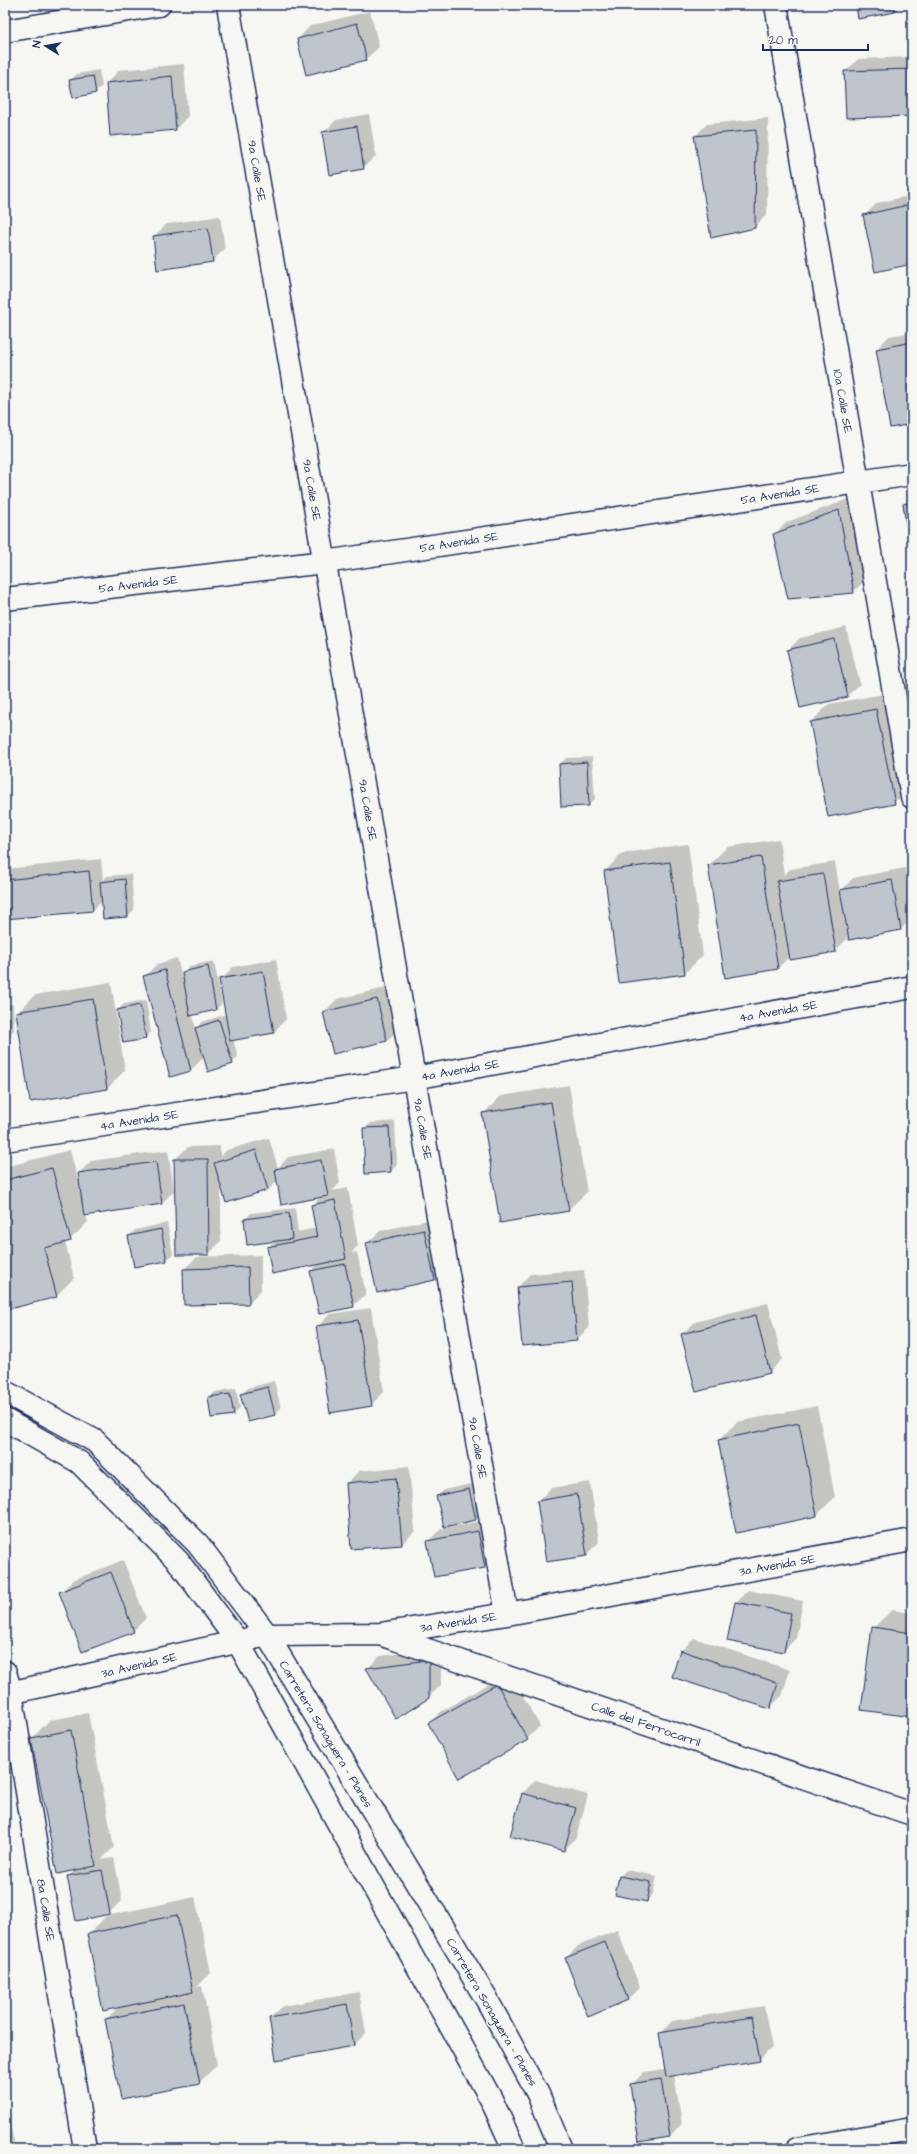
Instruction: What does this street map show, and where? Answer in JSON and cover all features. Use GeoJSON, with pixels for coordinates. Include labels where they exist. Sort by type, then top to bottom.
{"type":"FeatureCollection","features":[{"type":"Feature","properties":{"kind":"street"},"geometry":{"type":"LineString","coordinates":[[5,31],[159,5]]}},
{"type":"Feature","properties":{"kind":"street","name":"9a Calle SE"},"geometry":{"type":"LineString","coordinates":[[228,5],[507,1614]]}},
{"type":"Feature","properties":{"kind":"street","name":"10a Calle SE"},"geometry":{"type":"LineString","coordinates":[[776,5],[912,797]]}},
{"type":"Feature","properties":{"kind":"street","name":"5a Avenida SE"},"geometry":{"type":"LineString","coordinates":[[5,599],[325,562],[912,474]]}},
{"type":"Feature","properties":{"kind":"street","name":"4a Avenida SE"},"geometry":{"type":"LineString","coordinates":[[5,1140],[414,1078],[912,987]]}},
{"type":"Feature","properties":{"kind":"street","name":"Carretera Sonaguera - Planes"},"geometry":{"type":"LineString","coordinates":[[5,1392],[95,1441],[198,1544],[267,1635],[488,2000],[538,2094],[562,2149]]}},
{"type":"Feature","properties":{"kind":"street"},"geometry":{"type":"LineString","coordinates":[[5,1420],[79,1462],[178,1561],[238,1642],[491,2099],[514,2149]]}},
{"type":"Feature","properties":{"kind":"street","name":"3a Avenida SE"},"geometry":{"type":"LineString","coordinates":[[8,1694],[267,1635],[380,1634],[507,1614],[912,1540]]}},
{"type":"Feature","properties":{"kind":"street","name":"Calle del Ferrocarril"},"geometry":{"type":"LineString","coordinates":[[380,1634],[912,1814]]}},
{"type":"Feature","properties":{"kind":"street","name":"8a Calle SE"},"geometry":{"type":"LineString","coordinates":[[5,1672],[84,2149]]}},
{"type":"Feature","properties":{"kind":"street"},"geometry":{"type":"LineString","coordinates":[[797,2149],[912,2129]]}},
{"type":"Feature","properties":{"kind":"building"},"geometry":{"type":"Polygon","coordinates":[[[856,5],[894,5],[895,12],[858,19],[856,5]]]}},
{"type":"Feature","properties":{"kind":"building"},"geometry":{"type":"Polygon","coordinates":[[[357,23],[367,60],[306,75],[297,39],[357,23]]]}},
{"type":"Feature","properties":{"kind":"building"},"geometry":{"type":"Polygon","coordinates":[[[912,69],[912,116],[846,118],[844,71],[912,69]]]}},
{"type":"Feature","properties":{"kind":"building"},"geometry":{"type":"Polygon","coordinates":[[[93,76],[96,93],[73,98],[69,80],[93,76]]]}},
{"type":"Feature","properties":{"kind":"building"},"geometry":{"type":"Polygon","coordinates":[[[172,76],[176,130],[110,136],[106,83],[172,76]]]}},
{"type":"Feature","properties":{"kind":"building"},"geometry":{"type":"Polygon","coordinates":[[[357,126],[364,169],[329,175],[322,132],[357,126]]]}},
{"type":"Feature","properties":{"kind":"building"},"geometry":{"type":"Polygon","coordinates":[[[756,130],[755,228],[711,238],[694,136],[756,130]]]}},
{"type":"Feature","properties":{"kind":"building"},"geometry":{"type":"Polygon","coordinates":[[[912,204],[912,264],[875,272],[863,215],[912,204]]]}},
{"type":"Feature","properties":{"kind":"building"},"geometry":{"type":"Polygon","coordinates":[[[208,228],[213,262],[157,270],[153,236],[208,228]]]}},
{"type":"Feature","properties":{"kind":"building"},"geometry":{"type":"Polygon","coordinates":[[[912,342],[912,424],[890,428],[876,349],[912,342]]]}},
{"type":"Feature","properties":{"kind":"building"},"geometry":{"type":"Polygon","coordinates":[[[912,502],[912,564],[903,504],[912,502]]]}},
{"type":"Feature","properties":{"kind":"building"},"geometry":{"type":"Polygon","coordinates":[[[839,510],[854,593],[788,599],[773,534],[839,510]]]}},
{"type":"Feature","properties":{"kind":"building"},"geometry":{"type":"Polygon","coordinates":[[[834,639],[848,697],[800,708],[787,650],[834,639]]]}},
{"type":"Feature","properties":{"kind":"building"},"geometry":{"type":"Polygon","coordinates":[[[876,709],[895,804],[828,817],[810,722],[876,709]]]}},
{"type":"Feature","properties":{"kind":"building"},"geometry":{"type":"Polygon","coordinates":[[[587,762],[589,806],[561,807],[559,764],[587,762]]]}},
{"type":"Feature","properties":{"kind":"building"},"geometry":{"type":"Polygon","coordinates":[[[761,857],[778,969],[725,978],[708,865],[761,857]]]}},
{"type":"Feature","properties":{"kind":"building"},"geometry":{"type":"Polygon","coordinates":[[[670,862],[685,974],[619,983],[604,871],[670,862]]]}},
{"type":"Feature","properties":{"kind":"building"},"geometry":{"type":"Polygon","coordinates":[[[89,871],[93,911],[5,919],[5,880],[89,871]]]}},
{"type":"Feature","properties":{"kind":"building"},"geometry":{"type":"Polygon","coordinates":[[[823,874],[836,952],[790,960],[777,881],[823,874]]]}},
{"type":"Feature","properties":{"kind":"building"},"geometry":{"type":"Polygon","coordinates":[[[125,879],[128,917],[103,919],[100,882],[125,879]]]}},
{"type":"Feature","properties":{"kind":"building"},"geometry":{"type":"Polygon","coordinates":[[[892,880],[901,930],[849,940],[840,890],[892,880]]]}},
{"type":"Feature","properties":{"kind":"building"},"geometry":{"type":"Polygon","coordinates":[[[208,966],[216,1010],[190,1016],[182,972],[208,966]]]}},
{"type":"Feature","properties":{"kind":"building"},"geometry":{"type":"Polygon","coordinates":[[[165,970],[191,1071],[170,1077],[143,976],[165,970]]]}},
{"type":"Feature","properties":{"kind":"building"},"geometry":{"type":"Polygon","coordinates":[[[263,971],[274,1033],[230,1041],[219,979],[263,971]]]}},
{"type":"Feature","properties":{"kind":"building"},"geometry":{"type":"Polygon","coordinates":[[[93,999],[107,1089],[30,1102],[16,1012],[93,999]]]}},
{"type":"Feature","properties":{"kind":"building"},"geometry":{"type":"Polygon","coordinates":[[[377,999],[387,1041],[333,1054],[323,1012],[377,999]]]}},
{"type":"Feature","properties":{"kind":"building"},"geometry":{"type":"Polygon","coordinates":[[[140,1005],[146,1039],[123,1043],[117,1010],[140,1005]]]}},
{"type":"Feature","properties":{"kind":"building"},"geometry":{"type":"Polygon","coordinates":[[[5,1010],[7,1010],[9,1037],[5,1037],[5,1010]]]}},
{"type":"Feature","properties":{"kind":"building"},"geometry":{"type":"Polygon","coordinates":[[[219,1020],[233,1064],[208,1072],[195,1028],[219,1020]]]}},
{"type":"Feature","properties":{"kind":"building"},"geometry":{"type":"Polygon","coordinates":[[[551,1102],[569,1211],[500,1223],[482,1113],[551,1102]]]}},
{"type":"Feature","properties":{"kind":"building"},"geometry":{"type":"Polygon","coordinates":[[[389,1127],[391,1172],[365,1174],[363,1128],[389,1127]]]}},
{"type":"Feature","properties":{"kind":"building"},"geometry":{"type":"Polygon","coordinates":[[[256,1150],[268,1190],[226,1203],[214,1163],[256,1150]]]}},
{"type":"Feature","properties":{"kind":"building"},"geometry":{"type":"Polygon","coordinates":[[[174,1159],[208,1159],[209,1255],[176,1255],[174,1159]]]}},
{"type":"Feature","properties":{"kind":"building"},"geometry":{"type":"Polygon","coordinates":[[[321,1160],[328,1196],[281,1205],[275,1169],[321,1160]]]}},
{"type":"Feature","properties":{"kind":"building"},"geometry":{"type":"Polygon","coordinates":[[[156,1162],[162,1204],[84,1216],[78,1173],[156,1162]]]}},
{"type":"Feature","properties":{"kind":"building"},"geometry":{"type":"Polygon","coordinates":[[[52,1168],[71,1241],[44,1248],[57,1297],[5,1310],[5,1180],[52,1168]]]}},
{"type":"Feature","properties":{"kind":"building"},"geometry":{"type":"Polygon","coordinates":[[[335,1200],[346,1259],[272,1274],[267,1247],[317,1237],[311,1205],[335,1200]]]}},
{"type":"Feature","properties":{"kind":"building"},"geometry":{"type":"Polygon","coordinates":[[[289,1213],[292,1239],[247,1245],[244,1219],[289,1213]]]}},
{"type":"Feature","properties":{"kind":"building"},"geometry":{"type":"Polygon","coordinates":[[[161,1229],[167,1261],[134,1267],[128,1236],[161,1229]]]}},
{"type":"Feature","properties":{"kind":"building"},"geometry":{"type":"Polygon","coordinates":[[[424,1230],[435,1280],[377,1293],[366,1243],[424,1230]]]}},
{"type":"Feature","properties":{"kind":"building"},"geometry":{"type":"Polygon","coordinates":[[[345,1264],[354,1307],[319,1314],[310,1271],[345,1264]]]}},
{"type":"Feature","properties":{"kind":"building"},"geometry":{"type":"Polygon","coordinates":[[[248,1267],[249,1304],[184,1305],[183,1269],[248,1267]]]}},
{"type":"Feature","properties":{"kind":"building"},"geometry":{"type":"Polygon","coordinates":[[[572,1282],[577,1341],[522,1346],[517,1287],[572,1282]]]}},
{"type":"Feature","properties":{"kind":"building"},"geometry":{"type":"Polygon","coordinates":[[[756,1315],[770,1373],[696,1392],[681,1334],[756,1315]]]}},
{"type":"Feature","properties":{"kind":"building"},"geometry":{"type":"Polygon","coordinates":[[[358,1320],[372,1406],[330,1413],[316,1326],[358,1320]]]}},
{"type":"Feature","properties":{"kind":"building"},"geometry":{"type":"Polygon","coordinates":[[[268,1387],[275,1415],[248,1422],[240,1394],[268,1387]]]}},
{"type":"Feature","properties":{"kind":"building"},"geometry":{"type":"Polygon","coordinates":[[[230,1394],[234,1415],[211,1418],[208,1397],[230,1394]]]}},
{"type":"Feature","properties":{"kind":"building"},"geometry":{"type":"Polygon","coordinates":[[[799,1423],[817,1516],[736,1533],[718,1440],[799,1423]]]}},
{"type":"Feature","properties":{"kind":"building"},"geometry":{"type":"Polygon","coordinates":[[[396,1478],[402,1545],[351,1549],[346,1483],[396,1478]]]}},
{"type":"Feature","properties":{"kind":"building"},"geometry":{"type":"Polygon","coordinates":[[[469,1489],[476,1520],[444,1527],[436,1496],[469,1489]]]}},
{"type":"Feature","properties":{"kind":"building"},"geometry":{"type":"Polygon","coordinates":[[[577,1494],[587,1556],[546,1562],[537,1501],[577,1494]]]}},
{"type":"Feature","properties":{"kind":"building"},"geometry":{"type":"Polygon","coordinates":[[[478,1531],[485,1568],[434,1577],[427,1541],[478,1531]]]}},
{"type":"Feature","properties":{"kind":"building"},"geometry":{"type":"Polygon","coordinates":[[[111,1572],[134,1632],[82,1652],[59,1592],[111,1572]]]}},
{"type":"Feature","properties":{"kind":"building"},"geometry":{"type":"Polygon","coordinates":[[[735,1602],[791,1613],[784,1652],[727,1641],[735,1602]]]}},
{"type":"Feature","properties":{"kind":"building"},"geometry":{"type":"Polygon","coordinates":[[[872,1627],[912,1633],[912,1717],[861,1710],[872,1627]]]}},
{"type":"Feature","properties":{"kind":"building"},"geometry":{"type":"Polygon","coordinates":[[[680,1650],[778,1683],[770,1709],[672,1677],[680,1650]]]}},
{"type":"Feature","properties":{"kind":"building"},"geometry":{"type":"Polygon","coordinates":[[[429,1660],[429,1698],[396,1719],[366,1668],[429,1660]]]}},
{"type":"Feature","properties":{"kind":"building"},"geometry":{"type":"Polygon","coordinates":[[[497,1684],[528,1740],[459,1779],[428,1723],[497,1684]]]}},
{"type":"Feature","properties":{"kind":"building"},"geometry":{"type":"Polygon","coordinates":[[[71,1730],[96,1866],[57,1874],[31,1738],[71,1730]]]}},
{"type":"Feature","properties":{"kind":"building"},"geometry":{"type":"Polygon","coordinates":[[[522,1793],[576,1808],[564,1851],[510,1836],[522,1793]]]}},
{"type":"Feature","properties":{"kind":"building"},"geometry":{"type":"Polygon","coordinates":[[[102,1870],[110,1914],[76,1921],[67,1876],[102,1870]]]}},
{"type":"Feature","properties":{"kind":"building"},"geometry":{"type":"Polygon","coordinates":[[[619,1876],[651,1882],[647,1902],[615,1895],[619,1876]]]}},
{"type":"Feature","properties":{"kind":"building"},"geometry":{"type":"Polygon","coordinates":[[[177,1915],[193,1992],[103,2011],[87,1934],[177,1915]]]}},
{"type":"Feature","properties":{"kind":"building"},"geometry":{"type":"Polygon","coordinates":[[[605,1942],[628,2000],[588,2017],[565,1958],[605,1942]]]}},
{"type":"Feature","properties":{"kind":"building"},"geometry":{"type":"Polygon","coordinates":[[[184,2003],[200,2084],[121,2099],[105,2019],[184,2003]]]}},
{"type":"Feature","properties":{"kind":"building"},"geometry":{"type":"Polygon","coordinates":[[[347,2004],[354,2046],[276,2060],[269,2018],[347,2004]]]}},
{"type":"Feature","properties":{"kind":"building"},"geometry":{"type":"Polygon","coordinates":[[[752,2017],[760,2061],[666,2077],[659,2033],[752,2017]]]}},
{"type":"Feature","properties":{"kind":"building"},"geometry":{"type":"Polygon","coordinates":[[[661,2079],[670,2137],[639,2142],[630,2084],[661,2079]]]}}]}
